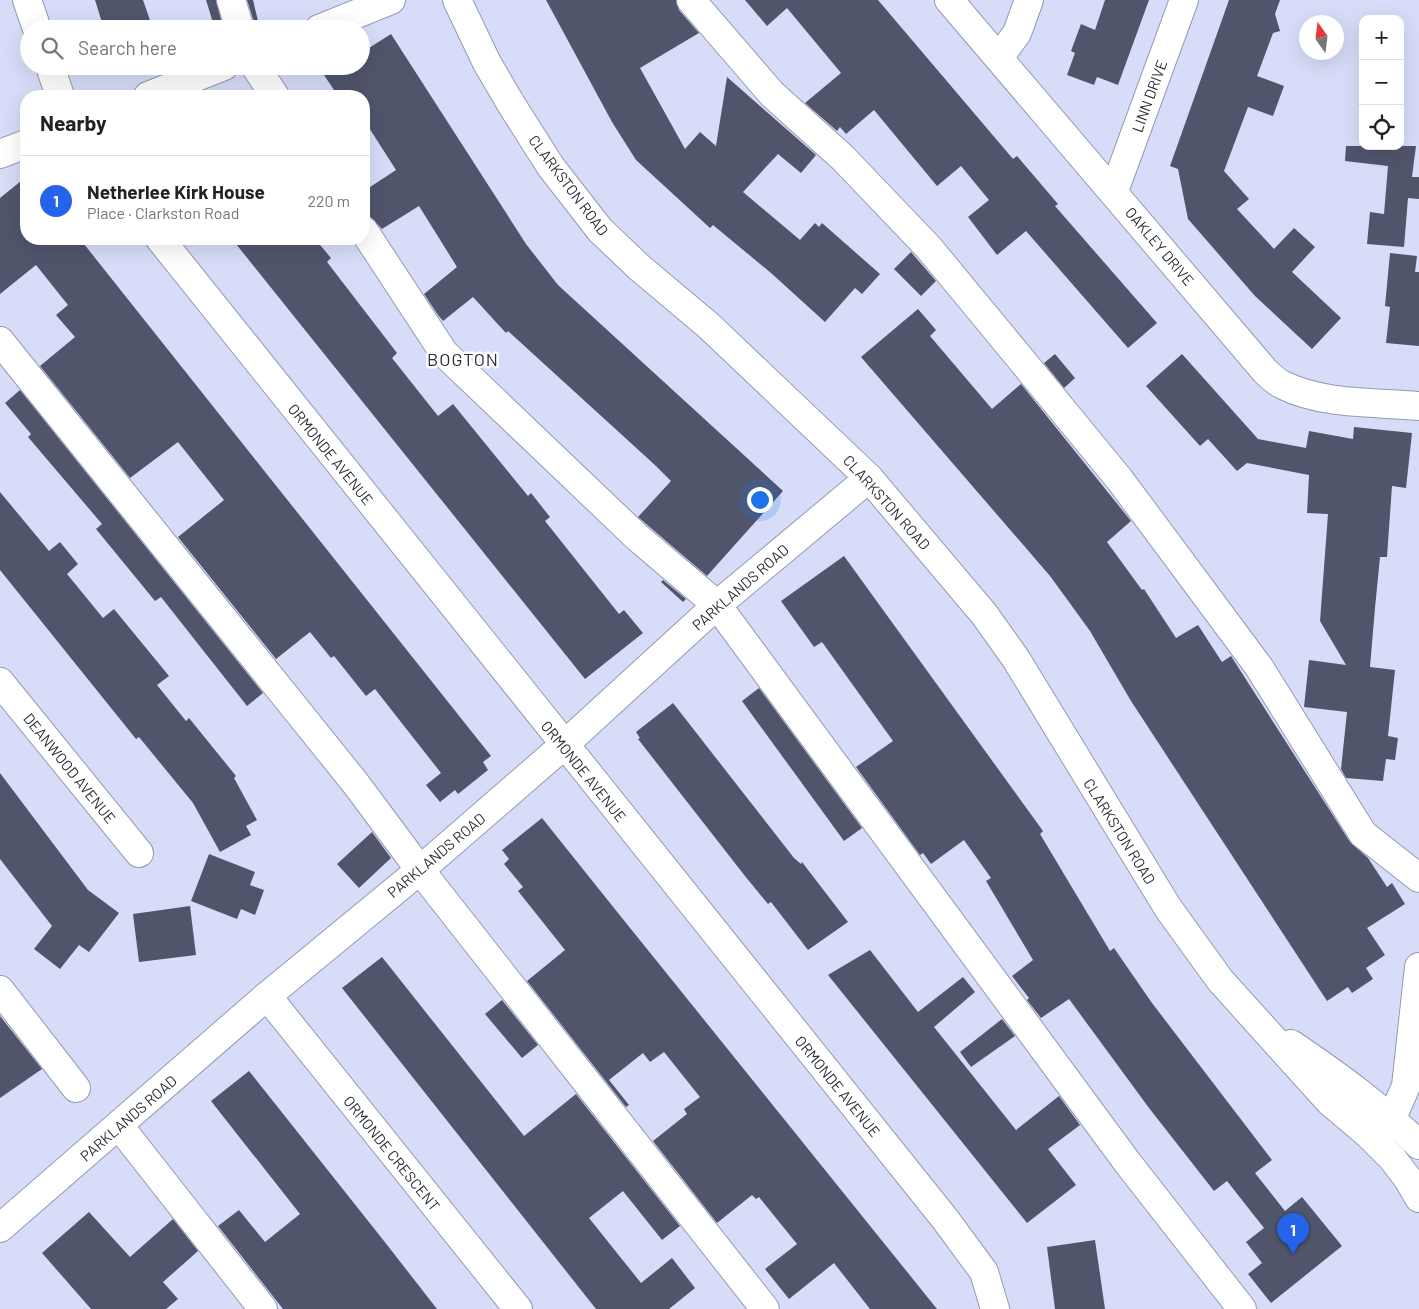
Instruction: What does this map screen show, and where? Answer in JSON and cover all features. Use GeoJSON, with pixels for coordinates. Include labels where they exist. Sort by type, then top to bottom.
{"type":"FeatureCollection","features":[{"type":"Feature","properties":{"kind":"street"},"geometry":{"type":"LineString","coordinates":[[27,0],[34,20]]}},
{"type":"Feature","properties":{"kind":"street"},"geometry":{"type":"LineString","coordinates":[[231,0],[237,20]]}},
{"type":"Feature","properties":{"kind":"street"},"geometry":{"type":"LineString","coordinates":[[341,20],[391,0]]}},
{"type":"Feature","properties":{"kind":"street","name":"CLARKSTON ROAD"},"geometry":{"type":"LineString","coordinates":[[456,0],[487,63],[511,104],[552,167],[600,230],[640,268],[709,326],[869,478],[984,614],[1016,659],[1168,908],[1220,980],[1329,1101],[1368,1134],[1392,1158],[1408,1179],[1419,1198]]}},
{"type":"Feature","properties":{"kind":"street"},"geometry":{"type":"LineString","coordinates":[[691,0],[772,94],[842,158],[929,248],[1007,342],[1120,480],[1259,667],[1363,834],[1419,878]]}},
{"type":"Feature","properties":{"kind":"street","name":"OAKLEY DRIVE"},"geometry":{"type":"LineString","coordinates":[[949,0],[1114,191],[1265,371],[1282,385],[1339,399],[1419,406]]}},
{"type":"Feature","properties":{"kind":"street"},"geometry":{"type":"LineString","coordinates":[[999,58],[1017,32],[1029,0]]}},
{"type":"Feature","properties":{"kind":"street","name":"LINN DRIVE"},"geometry":{"type":"LineString","coordinates":[[1114,191],[1184,0]]}},
{"type":"Feature","properties":{"kind":"street"},"geometry":{"type":"LineString","coordinates":[[53,75],[58,90]]}},
{"type":"Feature","properties":{"kind":"street"},"geometry":{"type":"LineString","coordinates":[[163,90],[201,75]]}},
{"type":"Feature","properties":{"kind":"street"},"geometry":{"type":"LineString","coordinates":[[261,75],[271,90]]}},
{"type":"Feature","properties":{"kind":"street"},"geometry":{"type":"LineString","coordinates":[[0,154],[20,146]]}},
{"type":"Feature","properties":{"kind":"street"},"geometry":{"type":"LineString","coordinates":[[370,240],[444,353],[637,537],[717,605],[1127,1162],[1242,1309]]}},
{"type":"Feature","properties":{"kind":"street","name":"ORMONDE AVENUE"},"geometry":{"type":"LineString","coordinates":[[165,245],[950,1227],[984,1272],[995,1309]]}},
{"type":"Feature","properties":{"kind":"street"},"geometry":{"type":"LineString","coordinates":[[0,342],[350,776],[420,870],[765,1309]]}},
{"type":"Feature","properties":{"kind":"street","name":"PARKLANDS ROAD"},"geometry":{"type":"LineString","coordinates":[[0,1228],[120,1127],[267,996],[420,870],[564,745],[717,605],[869,478]]}},
{"type":"Feature","properties":{"kind":"street","name":"DEANWOOD AVENUE"},"geometry":{"type":"LineString","coordinates":[[0,682],[139,853]]}},
{"type":"Feature","properties":{"kind":"street"},"geometry":{"type":"LineString","coordinates":[[1392,1118],[1406,1086],[1419,967]]}},
{"type":"Feature","properties":{"kind":"street"},"geometry":{"type":"LineString","coordinates":[[0,990],[76,1088]]}},
{"type":"Feature","properties":{"kind":"street","name":"ORMONDE CRESCENT"},"geometry":{"type":"LineString","coordinates":[[267,996],[518,1309]]}},
{"type":"Feature","properties":{"kind":"street","name":"CLARKSTON ROAD"},"geometry":{"type":"LineString","coordinates":[[1255,1020],[1337,1074],[1392,1118],[1419,1146]]}},
{"type":"Feature","properties":{"kind":"street"},"geometry":{"type":"LineString","coordinates":[[120,1127],[263,1309]]}},
{"type":"Feature","properties":{"kind":"building"},"geometry":{"type":"Polygon","coordinates":[[[95,0],[143,0],[150,20],[101,20],[95,0]]]}},
{"type":"Feature","properties":{"kind":"building"},"geometry":{"type":"Polygon","coordinates":[[[206,0],[216,0],[221,20],[212,20],[206,0]]]}},
{"type":"Feature","properties":{"kind":"building"},"geometry":{"type":"Polygon","coordinates":[[[247,0],[253,0],[258,20],[253,20],[247,0]]]}},
{"type":"Feature","properties":{"kind":"building"},"geometry":{"type":"Polygon","coordinates":[[[546,0],[676,0],[679,10],[699,33],[640,68],[685,149],[700,132],[716,146],[727,77],[816,155],[801,173],[778,154],[743,192],[800,240],[815,223],[819,227],[822,223],[880,274],[862,294],[855,288],[825,322],[771,273],[713,225],[710,228],[636,160],[612,122],[546,0]]]}},
{"type":"Feature","properties":{"kind":"building"},"geometry":{"type":"Polygon","coordinates":[[[745,0],[878,0],[1013,159],[1017,156],[1058,204],[1055,206],[1157,323],[1128,348],[1026,231],[997,255],[968,217],[989,200],[961,166],[937,186],[874,110],[846,134],[840,127],[837,131],[805,103],[841,73],[787,8],[767,26],[745,0]]]}},
{"type":"Feature","properties":{"kind":"building"},"geometry":{"type":"Polygon","coordinates":[[[1105,0],[1149,0],[1118,85],[1097,77],[1094,85],[1067,75],[1075,53],[1071,51],[1081,24],[1095,30],[1105,0]]]}},
{"type":"Feature","properties":{"kind":"building"},"geometry":{"type":"Polygon","coordinates":[[[1229,0],[1280,0],[1275,14],[1280,31],[1273,33],[1257,76],[1284,86],[1273,116],[1248,107],[1224,171],[1249,199],[1237,209],[1274,249],[1294,228],[1315,247],[1292,272],[1341,318],[1312,349],[1255,296],[1188,219],[1178,169],[1170,166],[1229,0]]]}},
{"type":"Feature","properties":{"kind":"building"},"geometry":{"type":"Polygon","coordinates":[[[391,34],[526,244],[558,285],[783,491],[707,576],[638,517],[671,481],[656,466],[508,331],[506,333],[473,297],[443,321],[438,315],[424,294],[457,267],[419,206],[382,229],[370,216],[370,187],[396,170],[370,129],[370,90],[334,90],[324,75],[370,75],[370,47],[391,34]]]}},
{"type":"Feature","properties":{"kind":"building"},"geometry":{"type":"Polygon","coordinates":[[[1346,146],[1359,146],[1359,150],[1404,150],[1404,146],[1416,146],[1412,177],[1419,177],[1419,199],[1408,198],[1404,247],[1367,244],[1370,212],[1384,214],[1388,166],[1345,161],[1346,146]]]}},
{"type":"Feature","properties":{"kind":"building"},"geometry":{"type":"Polygon","coordinates":[[[20,182],[20,245],[85,245],[491,756],[483,762],[488,770],[458,794],[455,790],[440,802],[426,785],[441,773],[375,689],[366,696],[334,656],[331,658],[310,632],[276,659],[178,537],[224,500],[178,442],[130,478],[40,366],[75,337],[56,315],[68,305],[36,265],[0,294],[0,198],[20,182]]]}},
{"type":"Feature","properties":{"kind":"building"},"geometry":{"type":"Polygon","coordinates":[[[237,245],[320,245],[331,258],[327,262],[397,353],[392,358],[438,416],[453,404],[528,496],[531,493],[550,517],[545,521],[619,614],[624,610],[643,633],[585,679],[237,245]]]}},
{"type":"Feature","properties":{"kind":"building"},"geometry":{"type":"Polygon","coordinates":[[[911,252],[936,281],[921,296],[894,269],[911,252]]]}},
{"type":"Feature","properties":{"kind":"building"},"geometry":{"type":"Polygon","coordinates":[[[1390,253],[1417,256],[1415,272],[1419,272],[1419,346],[1386,343],[1390,307],[1385,306],[1390,253]]]}},
{"type":"Feature","properties":{"kind":"building"},"geometry":{"type":"Polygon","coordinates":[[[918,309],[936,330],[930,336],[992,409],[1021,384],[1131,521],[1107,542],[1142,590],[1144,589],[1176,638],[1198,625],[1222,662],[1231,656],[1350,842],[1368,858],[1387,887],[1392,883],[1405,904],[1367,928],[1385,955],[1366,968],[1373,979],[1352,993],[1348,987],[1327,1001],[1131,701],[1090,631],[1050,576],[861,357],[918,309]]]}},
{"type":"Feature","properties":{"kind":"building"},"geometry":{"type":"Polygon","coordinates":[[[1055,354],[1075,378],[1064,388],[1044,363],[1055,354]]]}},
{"type":"Feature","properties":{"kind":"building"},"geometry":{"type":"Polygon","coordinates":[[[1182,354],[1258,439],[1306,448],[1309,431],[1353,439],[1354,427],[1412,433],[1406,488],[1392,486],[1387,557],[1380,557],[1370,667],[1395,670],[1388,736],[1398,738],[1395,760],[1386,759],[1383,781],[1346,778],[1341,769],[1347,712],[1304,707],[1309,660],[1346,665],[1320,621],[1328,514],[1307,513],[1309,475],[1247,463],[1237,471],[1208,439],[1200,446],[1146,386],[1182,354]]]}},
{"type":"Feature","properties":{"kind":"building"},"geometry":{"type":"Polygon","coordinates":[[[20,390],[263,693],[247,706],[161,597],[155,601],[96,529],[102,524],[28,437],[31,434],[5,403],[20,390]]]}},
{"type":"Feature","properties":{"kind":"building"},"geometry":{"type":"Polygon","coordinates":[[[0,492],[49,551],[60,542],[78,564],[67,574],[103,618],[114,609],[169,676],[157,685],[186,721],[189,718],[236,776],[234,778],[257,820],[246,826],[251,835],[220,852],[193,803],[139,737],[136,739],[0,570],[0,492]]]}},
{"type":"Feature","properties":{"kind":"building"},"geometry":{"type":"Polygon","coordinates":[[[844,556],[1043,831],[1040,834],[1110,951],[1114,948],[1152,1003],[1272,1160],[1255,1173],[1285,1211],[1302,1197],[1342,1246],[1271,1303],[1248,1274],[1262,1263],[1246,1242],[1264,1228],[1227,1181],[1214,1191],[1149,1108],[1069,999],[1041,1018],[1027,1000],[1029,998],[1012,976],[1033,960],[986,881],[991,878],[964,840],[931,864],[923,853],[920,855],[856,767],[893,741],[822,642],[814,647],[781,601],[844,556]]]}},
{"type":"Feature","properties":{"kind":"building"},"geometry":{"type":"Polygon","coordinates":[[[663,580],[686,599],[683,602],[661,582],[663,580]]]}},
{"type":"Feature","properties":{"kind":"building"},"geometry":{"type":"Polygon","coordinates":[[[759,688],[862,828],[844,841],[742,701],[759,688]]]}},
{"type":"Feature","properties":{"kind":"building"},"geometry":{"type":"Polygon","coordinates":[[[673,703],[794,858],[801,864],[802,862],[848,922],[808,950],[771,902],[768,904],[745,876],[638,739],[640,738],[636,732],[673,703]]]}},
{"type":"Feature","properties":{"kind":"building"},"geometry":{"type":"Polygon","coordinates":[[[0,773],[88,890],[119,913],[89,952],[79,945],[60,969],[34,949],[52,926],[0,859],[0,773]]]}},
{"type":"Feature","properties":{"kind":"building"},"geometry":{"type":"Polygon","coordinates":[[[542,818],[937,1309],[870,1309],[834,1263],[789,1299],[765,1269],[797,1244],[759,1197],[756,1199],[752,1195],[717,1223],[653,1141],[687,1114],[684,1109],[700,1097],[664,1052],[650,1062],[643,1053],[609,1080],[629,1105],[626,1107],[527,981],[565,950],[518,891],[523,887],[504,864],[509,859],[502,850],[542,818]]]}},
{"type":"Feature","properties":{"kind":"building"},"geometry":{"type":"Polygon","coordinates":[[[372,832],[391,858],[359,888],[337,864],[372,832]]]}},
{"type":"Feature","properties":{"kind":"building"},"geometry":{"type":"Polygon","coordinates":[[[209,854],[255,872],[250,885],[264,890],[255,915],[241,909],[237,919],[191,901],[209,854]]]}},
{"type":"Feature","properties":{"kind":"building"},"geometry":{"type":"Polygon","coordinates":[[[190,906],[196,955],[139,962],[133,914],[190,906]]]}},
{"type":"Feature","properties":{"kind":"building"},"geometry":{"type":"Polygon","coordinates":[[[870,950],[918,1012],[963,977],[975,992],[934,1027],[1016,1130],[1059,1096],[1080,1125],[1048,1149],[1076,1185],[1027,1223],[828,975],[870,950]]]}},
{"type":"Feature","properties":{"kind":"building"},"geometry":{"type":"Polygon","coordinates":[[[382,957],[524,1136],[576,1094],[680,1226],[662,1240],[623,1191],[589,1218],[641,1283],[672,1258],[695,1288],[669,1309],[596,1309],[342,988],[382,957]]]}},
{"type":"Feature","properties":{"kind":"building"},"geometry":{"type":"Polygon","coordinates":[[[502,1000],[538,1045],[522,1058],[485,1014],[502,1000]]]}},
{"type":"Feature","properties":{"kind":"building"},"geometry":{"type":"Polygon","coordinates":[[[0,1016],[42,1069],[0,1098],[0,1016]]]}},
{"type":"Feature","properties":{"kind":"building"},"geometry":{"type":"Polygon","coordinates":[[[1002,1019],[1015,1036],[971,1067],[960,1052],[1002,1019]]]}},
{"type":"Feature","properties":{"kind":"building"},"geometry":{"type":"Polygon","coordinates":[[[249,1071],[437,1309],[283,1309],[218,1226],[239,1210],[265,1242],[300,1214],[211,1101],[249,1071]]]}},
{"type":"Feature","properties":{"kind":"building"},"geometry":{"type":"Polygon","coordinates":[[[89,1212],[130,1257],[173,1219],[198,1251],[163,1282],[178,1299],[166,1309],[91,1309],[42,1253],[89,1212]]]}},
{"type":"Feature","properties":{"kind":"building"},"geometry":{"type":"Polygon","coordinates":[[[1095,1240],[1105,1309],[1055,1309],[1047,1247],[1095,1240]]]}},
{"type":"Feature","properties":{"kind":"place","name":"Netherlee Kirk House"},"geometry":{"type":"Point","coordinates":[1293,1254]}},
{"type":"Feature","properties":{"kind":"district","name":"BOGTON"},"geometry":{"type":"Point","coordinates":[463,359]}}]}
